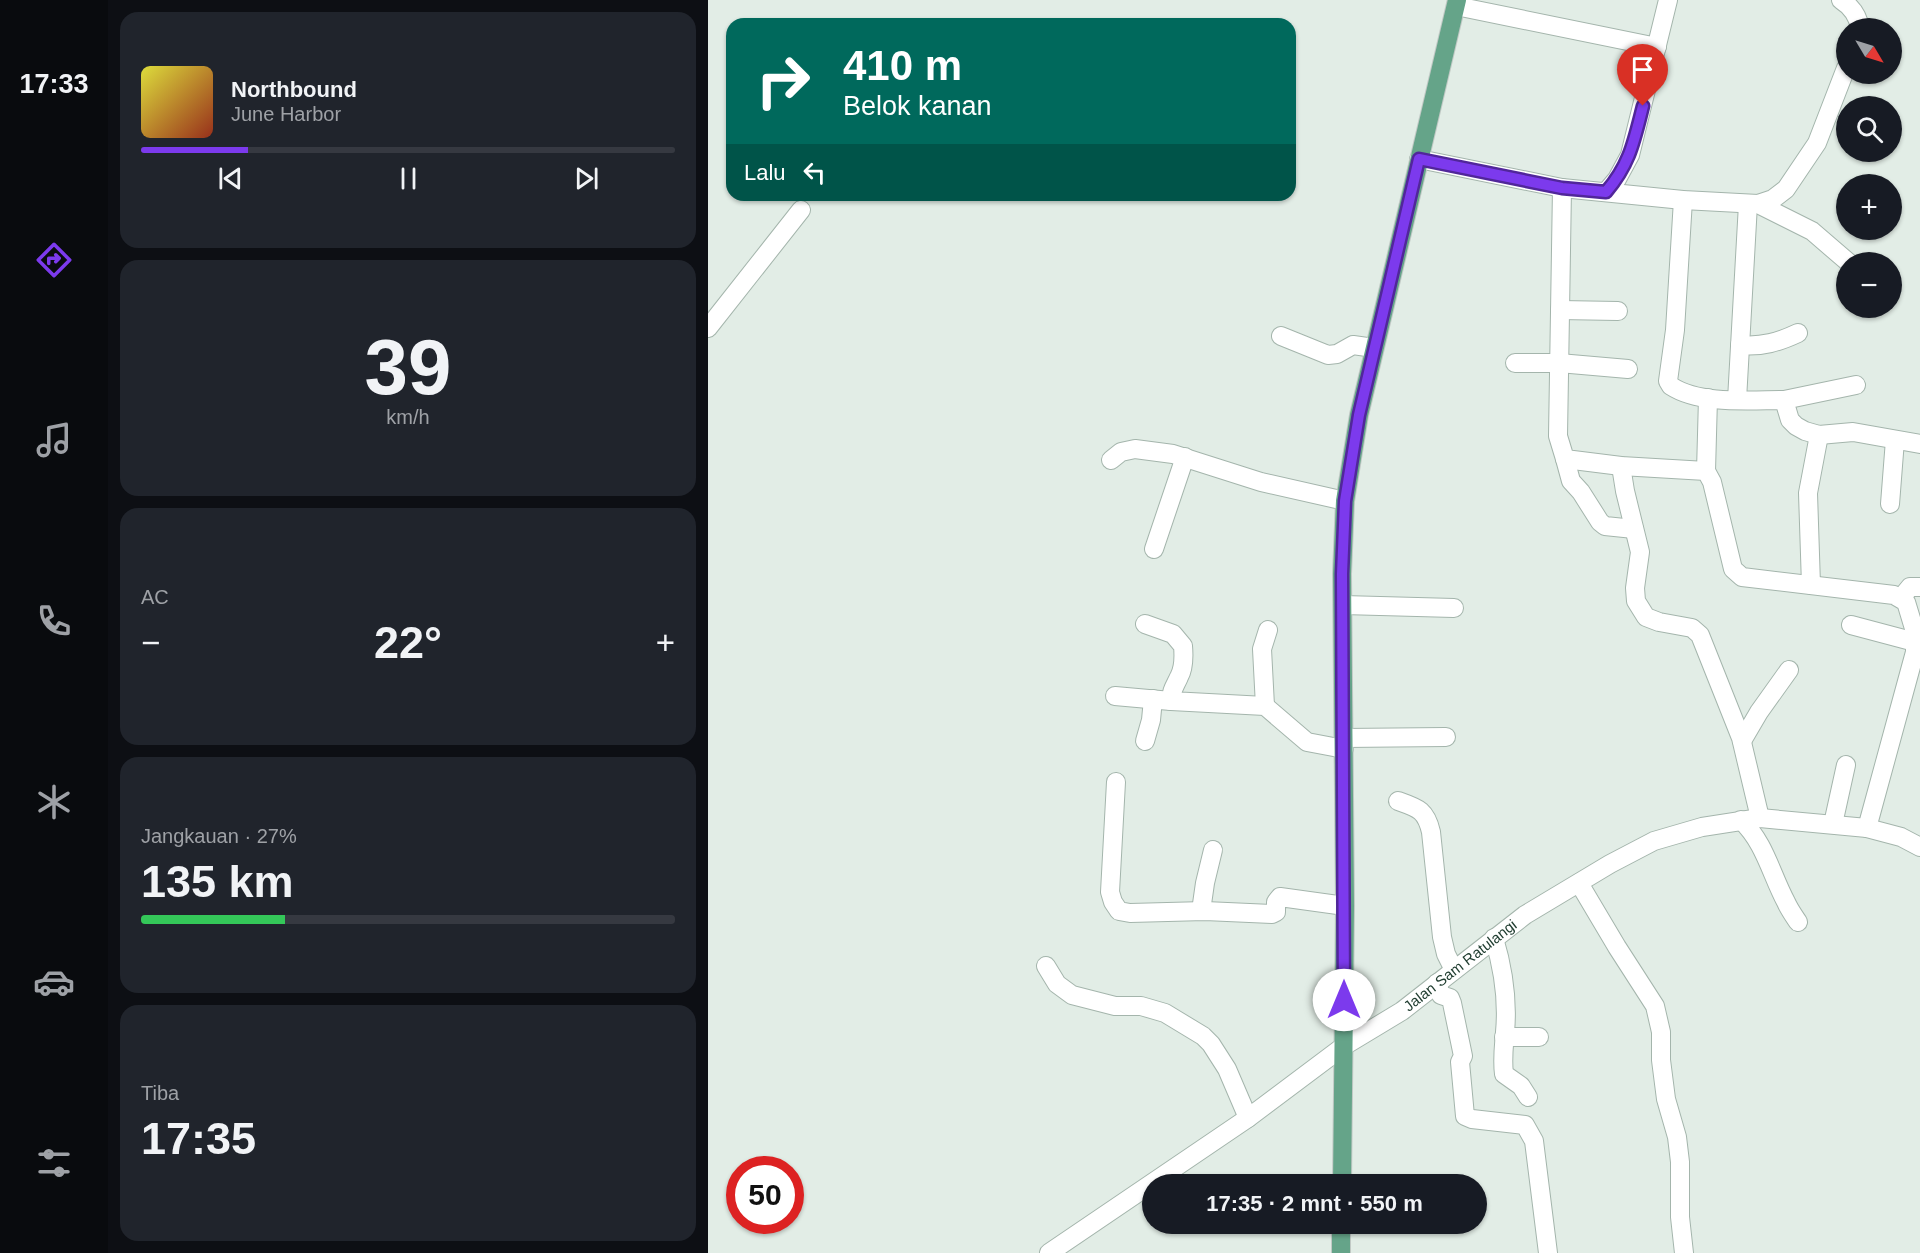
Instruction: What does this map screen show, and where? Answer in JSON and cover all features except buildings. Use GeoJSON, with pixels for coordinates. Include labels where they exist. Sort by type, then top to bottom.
{"type":"FeatureCollection","features":[{"type":"Feature","properties":{"kind":"main road"},"geometry":{"type":"LineString","coordinates":[[1342,1174],[1345,501],[1359,415],[1374,348],[1457,3]]}},
{"type":"Feature","properties":{"kind":"main road"},"geometry":{"type":"LineString","coordinates":[[1341,1234],[1341,1253]]}},
{"type":"Feature","properties":{"kind":"street"},"geometry":{"type":"LineString","coordinates":[[1606,192],[1617,179],[1630,155],[1668,0]]}},
{"type":"Feature","properties":{"kind":"street"},"geometry":{"type":"LineString","coordinates":[[1850,2],[1858,18]]}},
{"type":"Feature","properties":{"kind":"street"},"geometry":{"type":"LineString","coordinates":[[1457,3],[1657,47]]}},
{"type":"Feature","properties":{"kind":"street"},"geometry":{"type":"LineString","coordinates":[[1419,159],[1562,188],[1683,200],[1753,204],[1773,199],[1786,189],[1817,143],[1840,84]]}},
{"type":"Feature","properties":{"kind":"street"},"geometry":{"type":"LineString","coordinates":[[1562,188],[1558,436],[1571,481],[1581,492],[1600,522],[1605,526],[1634,529]]}},
{"type":"Feature","properties":{"kind":"street"},"geometry":{"type":"LineString","coordinates":[[1683,200],[1675,330],[1668,381],[1671,386],[1707,398],[1760,401],[1784,400],[1856,385]]}},
{"type":"Feature","properties":{"kind":"street"},"geometry":{"type":"LineString","coordinates":[[1753,204],[1812,231],[1836,252]]}},
{"type":"Feature","properties":{"kind":"street"},"geometry":{"type":"LineString","coordinates":[[1737,400],[1753,204]]}},
{"type":"Feature","properties":{"kind":"street"},"geometry":{"type":"LineString","coordinates":[[708,328],[801,210]]}},
{"type":"Feature","properties":{"kind":"street"},"geometry":{"type":"LineString","coordinates":[[1560,310],[1618,311]]}},
{"type":"Feature","properties":{"kind":"street"},"geometry":{"type":"LineString","coordinates":[[1740,345],[1755,346],[1780,342],[1798,333]]}},
{"type":"Feature","properties":{"kind":"street"},"geometry":{"type":"LineString","coordinates":[[1281,336],[1332,356],[1353,345],[1374,348]]}},
{"type":"Feature","properties":{"kind":"street"},"geometry":{"type":"LineString","coordinates":[[1515,363],[1559,363],[1628,369]]}},
{"type":"Feature","properties":{"kind":"street"},"geometry":{"type":"LineString","coordinates":[[1707,398],[1706,471],[1712,482],[1733,569],[1737,574],[1742,577],[1900,598],[1906,602],[1910,611],[1917,649],[1867,828]]}},
{"type":"Feature","properties":{"kind":"street"},"geometry":{"type":"LineString","coordinates":[[1784,400],[1790,420],[1796,426],[1819,435],[1853,432],[1920,444]]}},
{"type":"Feature","properties":{"kind":"street"},"geometry":{"type":"LineString","coordinates":[[1811,585],[1808,493],[1819,435]]}},
{"type":"Feature","properties":{"kind":"street"},"geometry":{"type":"LineString","coordinates":[[1890,504],[1895,440]]}},
{"type":"Feature","properties":{"kind":"street"},"geometry":{"type":"LineString","coordinates":[[1111,460],[1121,452],[1135,449],[1185,457],[1261,482],[1345,501]]}},
{"type":"Feature","properties":{"kind":"street"},"geometry":{"type":"LineString","coordinates":[[1154,549],[1185,457]]}},
{"type":"Feature","properties":{"kind":"street"},"geometry":{"type":"LineString","coordinates":[[1565,459],[1621,466],[1706,471]]}},
{"type":"Feature","properties":{"kind":"street"},"geometry":{"type":"LineString","coordinates":[[1621,466],[1640,552],[1635,581],[1636,601],[1646,617],[1659,622],[1692,628],[1700,634],[1742,741],[1760,818]]}},
{"type":"Feature","properties":{"kind":"street"},"geometry":{"type":"LineString","coordinates":[[1900,598],[1910,587],[1920,587]]}},
{"type":"Feature","properties":{"kind":"street"},"geometry":{"type":"LineString","coordinates":[[1343,605],[1454,608]]}},
{"type":"Feature","properties":{"kind":"street"},"geometry":{"type":"LineString","coordinates":[[1145,624],[1173,634],[1184,646],[1183,665],[1179,677],[1151,720],[1145,741]]}},
{"type":"Feature","properties":{"kind":"street"},"geometry":{"type":"LineString","coordinates":[[1851,625],[1917,649]]}},
{"type":"Feature","properties":{"kind":"street"},"geometry":{"type":"LineString","coordinates":[[1264,706],[1262,650],[1268,630]]}},
{"type":"Feature","properties":{"kind":"street"},"geometry":{"type":"LineString","coordinates":[[1742,741],[1759,712],[1789,670]]}},
{"type":"Feature","properties":{"kind":"street"},"geometry":{"type":"LineString","coordinates":[[1115,696],[1264,706],[1307,742],[1344,744],[1446,737]]}},
{"type":"Feature","properties":{"kind":"street"},"geometry":{"type":"LineString","coordinates":[[1833,824],[1846,765]]}},
{"type":"Feature","properties":{"kind":"street"},"geometry":{"type":"LineString","coordinates":[[1116,782],[1110,892],[1116,908],[1122,912],[1201,911],[1274,914],[1276,902],[1280,897],[1345,906]]}},
{"type":"Feature","properties":{"kind":"street"},"geometry":{"type":"LineString","coordinates":[[1398,801],[1416,807],[1428,819],[1442,938],[1446,954],[1454,970]]}},
{"type":"Feature","properties":{"kind":"street","name":"Jalan Sam Ratulangi"},"geometry":{"type":"LineString","coordinates":[[1049,1253],[1248,1118],[1344,1046],[1402,1011],[1525,915],[1654,841],[1702,827],[1760,818],[1867,828],[1901,837],[1920,847]]}},
{"type":"Feature","properties":{"kind":"street"},"geometry":{"type":"LineString","coordinates":[[1741,820],[1752,831],[1771,865],[1785,902],[1798,922]]}},
{"type":"Feature","properties":{"kind":"street"},"geometry":{"type":"LineString","coordinates":[[1201,911],[1213,850]]}},
{"type":"Feature","properties":{"kind":"street"},"geometry":{"type":"LineString","coordinates":[[1579,883],[1655,1006],[1660,1032],[1666,1099],[1677,1137],[1679,1154],[1680,1216],[1684,1253]]}},
{"type":"Feature","properties":{"kind":"street"},"geometry":{"type":"LineString","coordinates":[[1494,938],[1503,975],[1504,1074],[1521,1086],[1528,1097]]}},
{"type":"Feature","properties":{"kind":"street"},"geometry":{"type":"LineString","coordinates":[[1046,966],[1057,984],[1072,995],[1115,1006],[1141,1006],[1165,1013],[1203,1036],[1227,1069],[1248,1118]]}},
{"type":"Feature","properties":{"kind":"street"},"geometry":{"type":"LineString","coordinates":[[1437,983],[1441,995],[1450,998],[1452,1003],[1463,1055],[1460,1063],[1465,1116],[1472,1119],[1525,1125],[1533,1141],[1548,1253]]}},
{"type":"Feature","properties":{"kind":"street"},"geometry":{"type":"LineString","coordinates":[[1504,1037],[1539,1037]]}},
{"type":"Feature","properties":{"kind":"route"},"geometry":{"type":"LineString","coordinates":[[1344,1000],[1342,574],[1345,501],[1359,415],[1419,159],[1562,188],[1606,192],[1617,179],[1630,155],[1643,106]]}}]}
